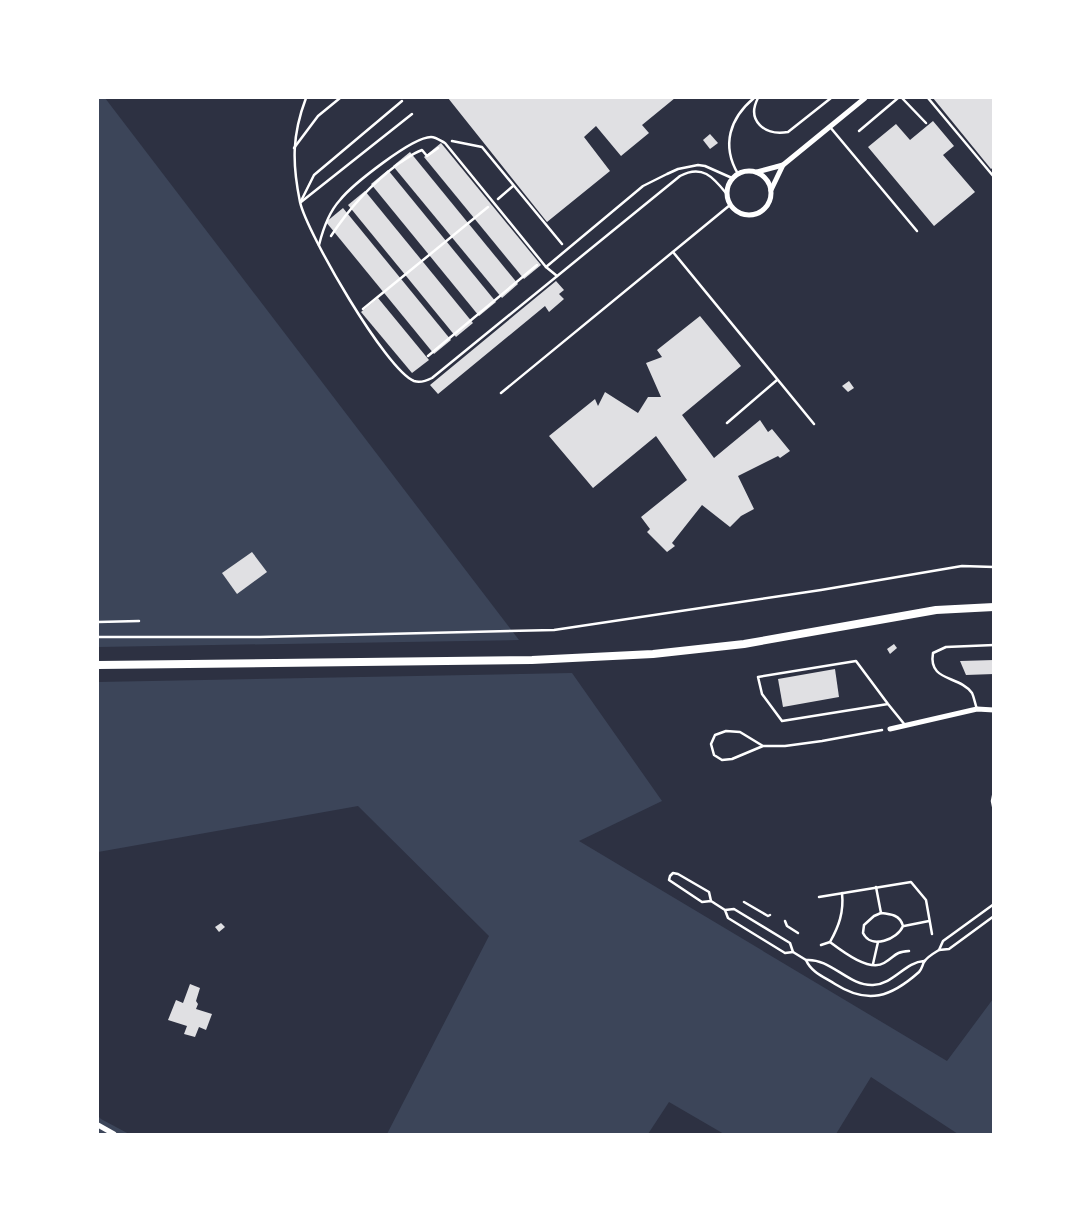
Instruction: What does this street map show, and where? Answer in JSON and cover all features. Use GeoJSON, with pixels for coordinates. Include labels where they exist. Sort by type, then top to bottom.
{"type":"FeatureCollection","features":[{"type":"Feature","properties":{"kind":"main road"},"geometry":{"type":"LineString","coordinates":[[98,665],[532,660],[653,654],[734,645],[936,610],[994,607]]}},
{"type":"Feature","properties":{"kind":"street"},"geometry":{"type":"LineString","coordinates":[[771,190],[783,166],[865,98]]}},
{"type":"Feature","properties":{"kind":"street"},"geometry":{"type":"LineString","coordinates":[[757,172],[767,179],[771,190],[771,197],[765,209],[754,215],[740,214],[730,206],[726,193],[732,178],[738,174],[783,166]]}},
{"type":"Feature","properties":{"kind":"street"},"geometry":{"type":"LineString","coordinates":[[890,729],[977,709],[994,710]]}},
{"type":"Feature","properties":{"kind":"street"},"geometry":{"type":"LineString","coordinates":[[98,1125],[114,1134]]}},
{"type":"Feature","properties":{"kind":"lane"},"geometry":{"type":"LineString","coordinates":[[306,98],[298,120],[294,148],[300,203],[306,222],[364,324],[396,365],[414,381],[422,382],[432,378],[686,173],[704,172],[713,178],[726,193]]}},
{"type":"Feature","properties":{"kind":"lane"},"geometry":{"type":"LineString","coordinates":[[294,148],[318,116],[340,98]]}},
{"type":"Feature","properties":{"kind":"lane"},"geometry":{"type":"LineString","coordinates":[[756,98],[753,107],[760,125],[769,132],[780,133],[788,132],[831,98]]}},
{"type":"Feature","properties":{"kind":"lane"},"geometry":{"type":"LineString","coordinates":[[738,174],[731,162],[728,140],[736,118],[747,104],[756,98]]}},
{"type":"Feature","properties":{"kind":"lane"},"geometry":{"type":"LineString","coordinates":[[859,131],[898,98]]}},
{"type":"Feature","properties":{"kind":"lane"},"geometry":{"type":"LineString","coordinates":[[902,98],[926,123]]}},
{"type":"Feature","properties":{"kind":"lane"},"geometry":{"type":"LineString","coordinates":[[928,98],[994,177]]}},
{"type":"Feature","properties":{"kind":"lane"},"geometry":{"type":"LineString","coordinates":[[300,203],[314,175],[402,101]]}},
{"type":"Feature","properties":{"kind":"lane"},"geometry":{"type":"LineString","coordinates":[[300,203],[412,114]]}},
{"type":"Feature","properties":{"kind":"lane"},"geometry":{"type":"LineString","coordinates":[[830,127],[917,230]]}},
{"type":"Feature","properties":{"kind":"lane"},"geometry":{"type":"LineString","coordinates":[[319,245],[324,228],[340,199],[392,156],[425,138],[433,137],[445,143],[542,262],[556,276]]}},
{"type":"Feature","properties":{"kind":"lane"},"geometry":{"type":"LineString","coordinates":[[546,266],[643,186],[667,174],[689,166],[698,165],[706,166],[732,178]]}},
{"type":"Feature","properties":{"kind":"lane"},"geometry":{"type":"LineString","coordinates":[[501,393],[730,206]]}},
{"type":"Feature","properties":{"kind":"lane"},"geometry":{"type":"LineString","coordinates":[[673,252],[814,424]]}},
{"type":"Feature","properties":{"kind":"lane"},"geometry":{"type":"LineString","coordinates":[[727,423],[778,380]]}},
{"type":"Feature","properties":{"kind":"lane"},"geometry":{"type":"LineString","coordinates":[[977,709],[972,694],[964,686],[935,671],[932,663],[933,653],[946,647],[994,645]]}},
{"type":"Feature","properties":{"kind":"lane"},"geometry":{"type":"LineString","coordinates":[[888,704],[782,721],[762,694],[758,677],[856,661],[906,725]]}},
{"type":"Feature","properties":{"kind":"lane"},"geometry":{"type":"LineString","coordinates":[[994,791],[992,801],[994,811]]}},
{"type":"Feature","properties":{"kind":"lane"},"geometry":{"type":"LineString","coordinates":[[710,901],[709,892],[678,874],[673,873],[670,876],[669,880],[702,902],[710,901],[725,910],[734,909],[790,943],[793,952]]}},
{"type":"Feature","properties":{"kind":"lane"},"geometry":{"type":"LineString","coordinates":[[806,960],[816,959],[856,983],[874,985],[883,983],[915,962],[924,961],[939,950],[943,942],[994,904]]}},
{"type":"Feature","properties":{"kind":"lane"},"geometry":{"type":"LineString","coordinates":[[725,910],[728,918],[785,953],[793,952],[806,960],[810,968],[841,988],[855,994],[874,996],[896,990],[921,971],[924,961]]}},
{"type":"Feature","properties":{"kind":"lane"},"geometry":{"type":"LineString","coordinates":[[939,950],[949,949],[994,916]]}},
{"type":"Feature","properties":{"kind":"path"},"geometry":{"type":"LineString","coordinates":[[331,236],[348,210],[368,189],[391,170],[415,152],[422,150],[427,156],[450,140],[482,147],[562,245]]}},
{"type":"Feature","properties":{"kind":"path"},"geometry":{"type":"LineString","coordinates":[[358,314],[514,186]]}},
{"type":"Feature","properties":{"kind":"path"},"geometry":{"type":"LineString","coordinates":[[428,356],[542,262]]}},
{"type":"Feature","properties":{"kind":"path"},"geometry":{"type":"LineString","coordinates":[[98,637],[260,637],[554,630],[821,590],[962,566],[994,567]]}},
{"type":"Feature","properties":{"kind":"path"},"geometry":{"type":"LineString","coordinates":[[98,622],[139,621]]}},
{"type":"Feature","properties":{"kind":"path"},"geometry":{"type":"LineString","coordinates":[[764,746],[740,732],[726,731],[715,736],[711,744],[714,755],[722,760],[732,759],[764,746],[785,746],[890,729]]}},
{"type":"Feature","properties":{"kind":"path"},"geometry":{"type":"LineString","coordinates":[[819,897],[911,882],[926,900],[932,934]]}},
{"type":"Feature","properties":{"kind":"path"},"geometry":{"type":"LineString","coordinates":[[876,887],[882,913]]}},
{"type":"Feature","properties":{"kind":"path"},"geometry":{"type":"LineString","coordinates":[[821,945],[830,942],[841,918],[842,893]]}},
{"type":"Feature","properties":{"kind":"path"},"geometry":{"type":"LineString","coordinates":[[744,902],[768,916],[770,915]]}},
{"type":"Feature","properties":{"kind":"path"},"geometry":{"type":"LineString","coordinates":[[882,913],[896,916],[903,926],[895,936],[878,942],[865,937],[863,929],[868,921],[882,913]]}},
{"type":"Feature","properties":{"kind":"path"},"geometry":{"type":"LineString","coordinates":[[785,921],[787,926],[798,933]]}},
{"type":"Feature","properties":{"kind":"path"},"geometry":{"type":"LineString","coordinates":[[903,926],[929,921]]}},
{"type":"Feature","properties":{"kind":"path"},"geometry":{"type":"LineString","coordinates":[[830,942],[848,955],[873,964],[884,963],[893,955],[909,951]]}},
{"type":"Feature","properties":{"kind":"path"},"geometry":{"type":"LineString","coordinates":[[873,964],[878,942]]}},
{"type":"Feature","properties":{"kind":"shaded area"},"geometry":{"type":"Polygon","coordinates":[[[98,98],[105,98],[519,640],[98,647],[98,98]]]}},
{"type":"Feature","properties":{"kind":"shaded area"},"geometry":{"type":"Polygon","coordinates":[[[572,673],[662,801],[579,841],[947,1061],[993,999],[993,1134],[958,1134],[871,1077],[836,1134],[724,1134],[669,1102],[648,1134],[387,1134],[489,936],[358,806],[98,852],[98,682],[572,673]]]}},
{"type":"Feature","properties":{"kind":"shaded area"},"geometry":{"type":"Polygon","coordinates":[[[98,1116],[101,1119],[129,1134],[98,1134],[98,1116]]]}},
{"type":"Feature","properties":{"kind":"building"},"geometry":{"type":"Polygon","coordinates":[[[448,98],[675,98],[642,125],[649,133],[621,156],[596,126],[584,137],[610,171],[547,222],[448,98]]]}},
{"type":"Feature","properties":{"kind":"building"},"geometry":{"type":"Polygon","coordinates":[[[933,98],[994,98],[994,167],[991,169],[933,98]]]}},
{"type":"Feature","properties":{"kind":"building"},"geometry":{"type":"Polygon","coordinates":[[[933,121],[954,146],[943,155],[975,192],[934,226],[868,147],[896,124],[910,140],[933,121]]]}},
{"type":"Feature","properties":{"kind":"building"},"geometry":{"type":"Polygon","coordinates":[[[710,134],[718,143],[710,149],[703,140],[710,134]]]}},
{"type":"Feature","properties":{"kind":"building"},"geometry":{"type":"Polygon","coordinates":[[[441,143],[541,265],[524,279],[424,157],[441,143]]]}},
{"type":"Feature","properties":{"kind":"building"},"geometry":{"type":"Polygon","coordinates":[[[410,152],[518,284],[502,298],[393,166],[410,152]]]}},
{"type":"Feature","properties":{"kind":"building"},"geometry":{"type":"Polygon","coordinates":[[[388,170],[496,302],[479,316],[371,184],[388,170]]]}},
{"type":"Feature","properties":{"kind":"building"},"geometry":{"type":"Polygon","coordinates":[[[365,191],[473,323],[456,337],[348,205],[365,191]]]}},
{"type":"Feature","properties":{"kind":"building"},"geometry":{"type":"Polygon","coordinates":[[[343,208],[451,340],[434,354],[326,222],[343,208]]]}},
{"type":"Feature","properties":{"kind":"building"},"geometry":{"type":"Polygon","coordinates":[[[556,281],[564,290],[559,294],[564,299],[549,312],[545,306],[438,394],[430,385],[556,281]]]}},
{"type":"Feature","properties":{"kind":"building"},"geometry":{"type":"Polygon","coordinates":[[[378,298],[429,360],[412,373],[361,312],[378,298]]]}},
{"type":"Feature","properties":{"kind":"building"},"geometry":{"type":"Polygon","coordinates":[[[700,316],[741,366],[682,415],[714,458],[760,420],[768,432],[772,429],[790,451],[780,458],[778,456],[738,476],[754,509],[741,516],[730,527],[702,505],[672,543],[675,546],[667,552],[647,532],[650,529],[641,517],[687,480],[656,436],[593,488],[549,436],[595,399],[598,406],[605,392],[638,413],[648,397],[661,397],[646,363],[662,357],[657,350],[700,316]]]}},
{"type":"Feature","properties":{"kind":"building"},"geometry":{"type":"Polygon","coordinates":[[[849,381],[854,388],[848,392],[842,386],[849,381]]]}},
{"type":"Feature","properties":{"kind":"building"},"geometry":{"type":"Polygon","coordinates":[[[252,552],[267,572],[237,594],[222,573],[252,552]]]}},
{"type":"Feature","properties":{"kind":"building"},"geometry":{"type":"Polygon","coordinates":[[[894,644],[897,648],[890,654],[887,649],[894,644]]]}},
{"type":"Feature","properties":{"kind":"building"},"geometry":{"type":"Polygon","coordinates":[[[994,660],[994,674],[966,675],[960,661],[994,660]]]}},
{"type":"Feature","properties":{"kind":"building"},"geometry":{"type":"Polygon","coordinates":[[[835,669],[839,697],[783,707],[778,679],[835,669]]]}},
{"type":"Feature","properties":{"kind":"building"},"geometry":{"type":"Polygon","coordinates":[[[221,923],[225,927],[219,932],[215,927],[221,923]]]}},
{"type":"Feature","properties":{"kind":"building"},"geometry":{"type":"Polygon","coordinates":[[[190,984],[200,988],[196,1009],[212,1014],[206,1030],[199,1027],[195,1037],[184,1034],[187,1026],[168,1020],[176,1000],[183,1003],[190,984]]]}}]}
